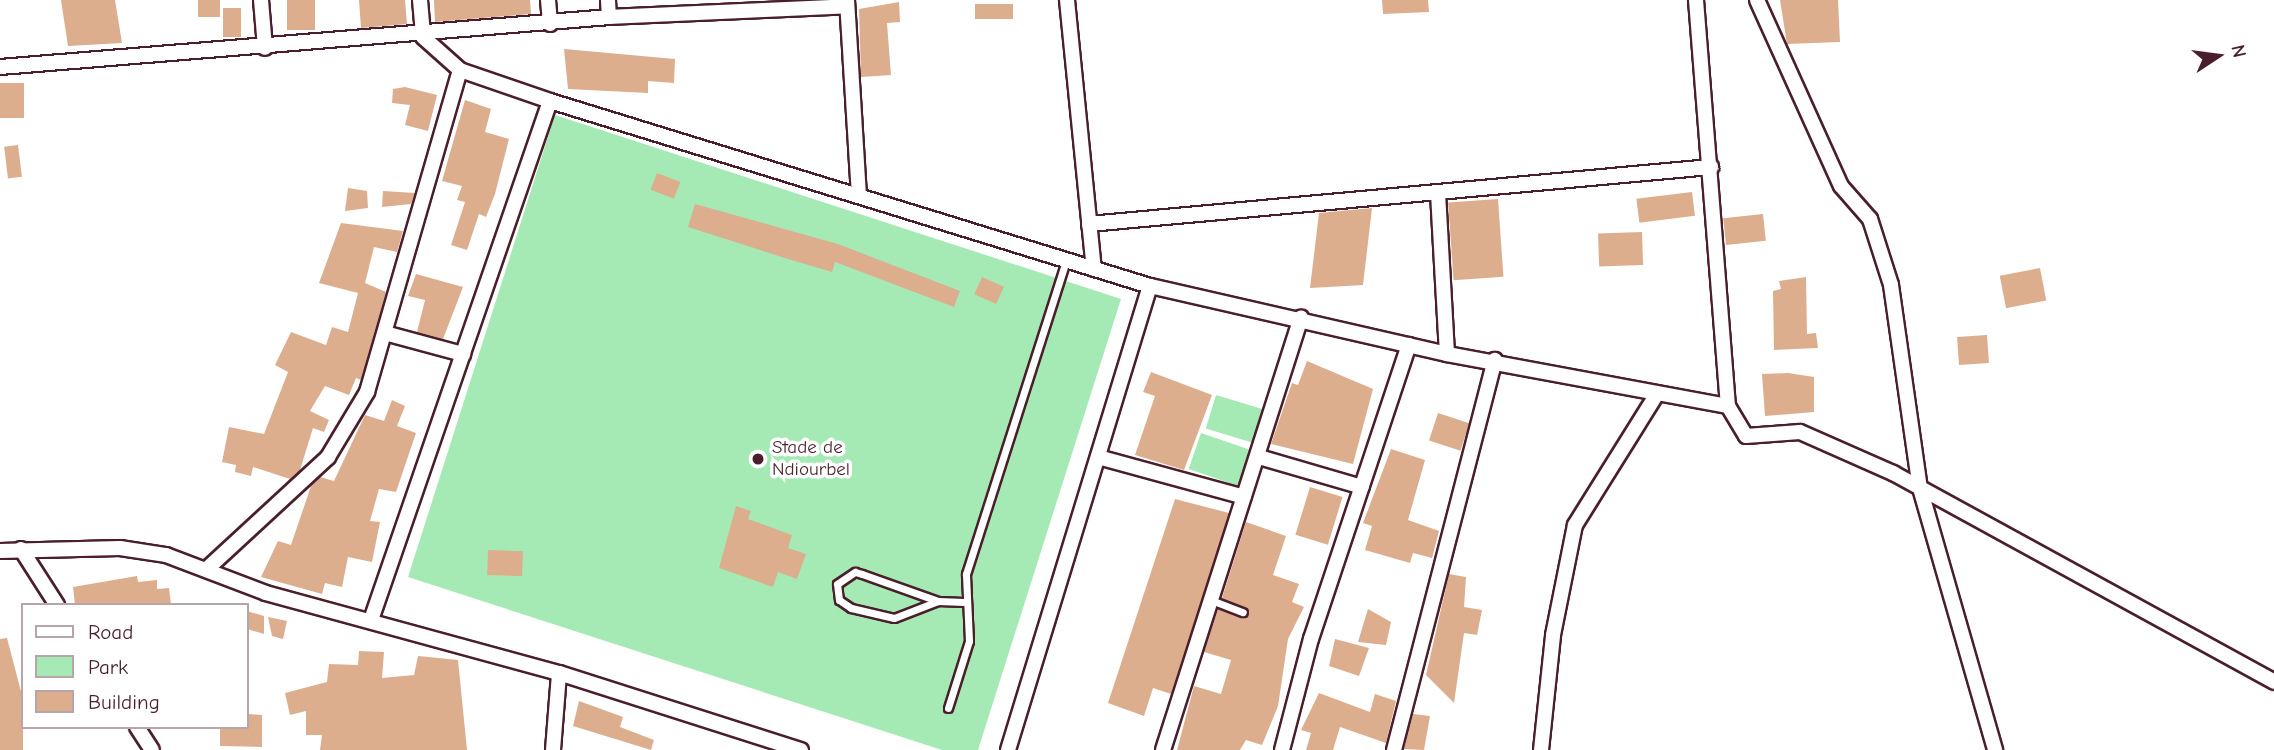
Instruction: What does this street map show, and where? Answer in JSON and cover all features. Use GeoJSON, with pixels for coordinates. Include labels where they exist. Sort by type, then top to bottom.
{"type":"FeatureCollection","features":[{"type":"Feature","properties":{"kind":"street"},"geometry":{"type":"LineString","coordinates":[[261,0],[265,48]]}},
{"type":"Feature","properties":{"kind":"street"},"geometry":{"type":"LineString","coordinates":[[420,0],[423,37],[460,70],[550,101],[859,197],[1150,286],[1301,318],[1447,354],[1494,360],[1728,406]]}},
{"type":"Feature","properties":{"kind":"street"},"geometry":{"type":"LineString","coordinates":[[548,0],[550,24]]}},
{"type":"Feature","properties":{"kind":"street"},"geometry":{"type":"LineString","coordinates":[[608,0],[609,17]]}},
{"type":"Feature","properties":{"kind":"street"},"geometry":{"type":"LineString","coordinates":[[1067,0],[1094,269]]}},
{"type":"Feature","properties":{"kind":"street"},"geometry":{"type":"LineString","coordinates":[[1696,0],[1728,406],[1746,436],[1800,432],[1920,488],[2274,682]]}},
{"type":"Feature","properties":{"kind":"street"},"geometry":{"type":"LineString","coordinates":[[1757,0],[1841,186],[1870,219],[1891,285],[1920,488],[1994,750]]}},
{"type":"Feature","properties":{"kind":"street"},"geometry":{"type":"LineString","coordinates":[[0,67],[423,37],[716,6],[847,3],[859,197]]}},
{"type":"Feature","properties":{"kind":"street"},"geometry":{"type":"LineString","coordinates":[[209,567],[328,457],[367,392],[460,70]]}},
{"type":"Feature","properties":{"kind":"street"},"geometry":{"type":"LineString","coordinates":[[371,620],[550,101]]}},
{"type":"Feature","properties":{"kind":"street"},"geometry":{"type":"LineString","coordinates":[[1089,224],[1711,167]]}},
{"type":"Feature","properties":{"kind":"street"},"geometry":{"type":"LineString","coordinates":[[1438,193],[1447,354]]}},
{"type":"Feature","properties":{"kind":"street"},"geometry":{"type":"LineString","coordinates":[[1009,750],[1150,286]]}},
{"type":"Feature","properties":{"kind":"street"},"geometry":{"type":"LineString","coordinates":[[1163,750],[1259,457],[1301,318]]}},
{"type":"Feature","properties":{"kind":"street"},"geometry":{"type":"LineString","coordinates":[[385,333],[463,354]]}},
{"type":"Feature","properties":{"kind":"street"},"geometry":{"type":"LineString","coordinates":[[1282,750],[1362,487],[1409,345]]}},
{"type":"Feature","properties":{"kind":"street"},"geometry":{"type":"LineString","coordinates":[[1394,750],[1494,360]]}},
{"type":"Feature","properties":{"kind":"street"},"geometry":{"type":"LineString","coordinates":[[1541,750],[1553,635],[1575,525],[1657,394]]}},
{"type":"Feature","properties":{"kind":"street"},"geometry":{"type":"LineString","coordinates":[[1098,457],[1244,498]]}},
{"type":"Feature","properties":{"kind":"street"},"geometry":{"type":"LineString","coordinates":[[1259,457],[1362,487]]}},
{"type":"Feature","properties":{"kind":"street"},"geometry":{"type":"LineString","coordinates":[[0,551],[121,548],[209,567],[266,593],[559,673],[795,749]]}},
{"type":"Feature","properties":{"kind":"street"},"geometry":{"type":"LineString","coordinates":[[21,549],[56,603]]}},
{"type":"Feature","properties":{"kind":"street"},"geometry":{"type":"LineString","coordinates":[[553,750],[559,673]]}},
{"type":"Feature","properties":{"kind":"street"},"geometry":{"type":"LineString","coordinates":[[138,729],[152,750]]}},
{"type":"Feature","properties":{"kind":"lane"},"geometry":{"type":"LineString","coordinates":[[948,708],[969,641],[964,601],[966,574],[1066,261]]}},
{"type":"Feature","properties":{"kind":"lane"},"geometry":{"type":"LineString","coordinates":[[939,601],[855,572],[837,584],[844,605],[887,618],[939,601],[964,601]]}},
{"type":"Feature","properties":{"kind":"lane"},"geometry":{"type":"LineString","coordinates":[[1210,600],[1243,612]]}},
{"type":"Feature","properties":{"kind":"green space","name":"Stade de Ndiourbel"},"geometry":{"type":"Polygon","coordinates":[[[555,115],[1121,299],[978,750],[942,750],[408,577],[555,115]]]}},
{"type":"Feature","properties":{"kind":"green space"},"geometry":{"type":"Polygon","coordinates":[[[1216,395],[1264,410],[1254,443],[1206,428],[1216,395]]]}},
{"type":"Feature","properties":{"kind":"green space"},"geometry":{"type":"Polygon","coordinates":[[[1201,433],[1252,451],[1240,487],[1189,469],[1201,433]]]}},
{"type":"Feature","properties":{"kind":"building"},"geometry":{"type":"Polygon","coordinates":[[[61,0],[115,0],[122,43],[68,46],[61,0]]]}},
{"type":"Feature","properties":{"kind":"building"},"geometry":{"type":"Polygon","coordinates":[[[198,0],[220,0],[220,17],[198,17],[198,0]]]}},
{"type":"Feature","properties":{"kind":"building"},"geometry":{"type":"Polygon","coordinates":[[[287,0],[315,0],[315,30],[287,30],[287,0]]]}},
{"type":"Feature","properties":{"kind":"building"},"geometry":{"type":"Polygon","coordinates":[[[359,0],[405,0],[407,24],[361,28],[359,0]]]}},
{"type":"Feature","properties":{"kind":"building"},"geometry":{"type":"Polygon","coordinates":[[[434,0],[530,0],[531,14],[435,22],[434,0]]]}},
{"type":"Feature","properties":{"kind":"building"},"geometry":{"type":"Polygon","coordinates":[[[1382,0],[1428,0],[1429,12],[1383,14],[1382,0]]]}},
{"type":"Feature","properties":{"kind":"building"},"geometry":{"type":"Polygon","coordinates":[[[1780,0],[1838,0],[1840,42],[1787,44],[1780,0]]]}},
{"type":"Feature","properties":{"kind":"building"},"geometry":{"type":"Polygon","coordinates":[[[899,2],[900,22],[887,23],[891,75],[861,77],[859,9],[899,2]]]}},
{"type":"Feature","properties":{"kind":"building"},"geometry":{"type":"Polygon","coordinates":[[[975,4],[1013,4],[1013,19],[975,19],[975,4]]]}},
{"type":"Feature","properties":{"kind":"building"},"geometry":{"type":"Polygon","coordinates":[[[223,8],[241,8],[241,37],[223,37],[223,8]]]}},
{"type":"Feature","properties":{"kind":"building"},"geometry":{"type":"Polygon","coordinates":[[[564,49],[675,59],[674,83],[648,81],[648,93],[568,89],[564,49]]]}},
{"type":"Feature","properties":{"kind":"building"},"geometry":{"type":"Polygon","coordinates":[[[0,83],[24,83],[24,118],[0,118],[0,83]]]}},
{"type":"Feature","properties":{"kind":"building"},"geometry":{"type":"Polygon","coordinates":[[[405,87],[437,95],[428,131],[405,125],[410,105],[392,103],[393,89],[405,87]]]}},
{"type":"Feature","properties":{"kind":"building"},"geometry":{"type":"Polygon","coordinates":[[[465,100],[491,109],[485,132],[509,139],[495,194],[486,217],[479,214],[467,250],[451,245],[465,202],[457,200],[462,186],[442,181],[465,100]]]}},
{"type":"Feature","properties":{"kind":"building"},"geometry":{"type":"Polygon","coordinates":[[[18,145],[22,177],[8,178],[4,147],[18,145]]]}},
{"type":"Feature","properties":{"kind":"building"},"geometry":{"type":"Polygon","coordinates":[[[657,173],[680,182],[674,199],[651,190],[657,173]]]}},
{"type":"Feature","properties":{"kind":"building"},"geometry":{"type":"Polygon","coordinates":[[[348,188],[367,191],[368,208],[345,211],[348,188]]]}},
{"type":"Feature","properties":{"kind":"building"},"geometry":{"type":"Polygon","coordinates":[[[383,191],[415,193],[411,204],[382,207],[383,191]]]}},
{"type":"Feature","properties":{"kind":"building"},"geometry":{"type":"Polygon","coordinates":[[[1692,192],[1695,216],[1639,223],[1636,199],[1692,192]]]}},
{"type":"Feature","properties":{"kind":"building"},"geometry":{"type":"Polygon","coordinates":[[[1498,199],[1503,277],[1454,280],[1448,202],[1498,199]]]}},
{"type":"Feature","properties":{"kind":"building"},"geometry":{"type":"Polygon","coordinates":[[[695,204],[838,244],[960,291],[954,307],[835,262],[832,272],[688,227],[695,204]]]}},
{"type":"Feature","properties":{"kind":"building"},"geometry":{"type":"Polygon","coordinates":[[[1372,208],[1363,285],[1310,288],[1319,213],[1372,208]]]}},
{"type":"Feature","properties":{"kind":"building"},"geometry":{"type":"Polygon","coordinates":[[[1763,214],[1766,241],[1726,245],[1723,218],[1763,214]]]}},
{"type":"Feature","properties":{"kind":"building"},"geometry":{"type":"Polygon","coordinates":[[[341,223],[403,231],[397,252],[374,247],[365,283],[386,292],[361,380],[356,378],[349,395],[325,386],[310,411],[329,420],[324,432],[313,428],[300,470],[290,479],[253,467],[251,476],[235,472],[236,465],[222,462],[229,427],[264,434],[288,372],[275,365],[291,332],[326,345],[332,327],[348,332],[358,293],[319,283],[341,223]]]}},
{"type":"Feature","properties":{"kind":"building"},"geometry":{"type":"Polygon","coordinates":[[[1642,232],[1643,265],[1599,267],[1598,234],[1642,232]]]}},
{"type":"Feature","properties":{"kind":"building"},"geometry":{"type":"Polygon","coordinates":[[[2040,268],[2046,300],[2006,308],[2000,276],[2040,268]]]}},
{"type":"Feature","properties":{"kind":"building"},"geometry":{"type":"Polygon","coordinates":[[[416,274],[463,287],[443,339],[417,332],[425,300],[408,296],[416,274]]]}},
{"type":"Feature","properties":{"kind":"building"},"geometry":{"type":"Polygon","coordinates":[[[982,277],[1004,287],[996,304],[974,294],[982,277]]]}},
{"type":"Feature","properties":{"kind":"building"},"geometry":{"type":"Polygon","coordinates":[[[1806,277],[1807,334],[1816,333],[1818,348],[1774,350],[1773,291],[1781,289],[1779,281],[1806,277]]]}},
{"type":"Feature","properties":{"kind":"building"},"geometry":{"type":"Polygon","coordinates":[[[1987,335],[1989,363],[1959,365],[1957,337],[1987,335]]]}},
{"type":"Feature","properties":{"kind":"building"},"geometry":{"type":"Polygon","coordinates":[[[1307,361],[1373,389],[1353,464],[1271,444],[1292,383],[1298,385],[1307,361]]]}},
{"type":"Feature","properties":{"kind":"building"},"geometry":{"type":"Polygon","coordinates":[[[1151,372],[1212,395],[1184,470],[1135,455],[1155,396],[1143,392],[1151,372]]]}},
{"type":"Feature","properties":{"kind":"building"},"geometry":{"type":"Polygon","coordinates":[[[1788,373],[1814,377],[1814,412],[1765,416],[1762,374],[1788,373]]]}},
{"type":"Feature","properties":{"kind":"building"},"geometry":{"type":"Polygon","coordinates":[[[392,400],[405,406],[397,426],[416,433],[396,492],[379,489],[370,521],[380,522],[372,562],[348,557],[342,587],[325,583],[322,594],[261,577],[278,541],[291,545],[311,486],[320,477],[334,481],[365,415],[384,421],[392,400]]]}},
{"type":"Feature","properties":{"kind":"building"},"geometry":{"type":"Polygon","coordinates":[[[1438,413],[1469,423],[1460,451],[1429,441],[1438,413]]]}},
{"type":"Feature","properties":{"kind":"building"},"geometry":{"type":"Polygon","coordinates":[[[1391,449],[1425,460],[1408,520],[1439,531],[1432,558],[1413,553],[1410,563],[1365,550],[1372,526],[1363,523],[1391,449]]]}},
{"type":"Feature","properties":{"kind":"building"},"geometry":{"type":"Polygon","coordinates":[[[1310,487],[1343,497],[1328,545],[1295,535],[1310,487]]]}},
{"type":"Feature","properties":{"kind":"building"},"geometry":{"type":"Polygon","coordinates":[[[1175,499],[1229,513],[1171,694],[1153,688],[1144,716],[1108,703],[1175,499]]]}},
{"type":"Feature","properties":{"kind":"building"},"geometry":{"type":"Polygon","coordinates":[[[736,506],[751,511],[748,519],[792,535],[788,548],[806,554],[797,579],[778,572],[773,587],[719,568],[736,506]]]}},
{"type":"Feature","properties":{"kind":"building"},"geometry":{"type":"Polygon","coordinates":[[[1246,522],[1286,536],[1273,575],[1299,584],[1292,602],[1304,607],[1288,639],[1278,706],[1262,745],[1246,740],[1240,750],[1177,750],[1194,686],[1221,694],[1231,660],[1204,652],[1218,609],[1242,618],[1249,613],[1222,598],[1246,522]]]}},
{"type":"Feature","properties":{"kind":"building"},"geometry":{"type":"Polygon","coordinates":[[[488,550],[523,551],[522,576],[487,575],[488,550]]]}},
{"type":"Feature","properties":{"kind":"building"},"geometry":{"type":"Polygon","coordinates":[[[1449,574],[1466,577],[1464,607],[1482,610],[1477,635],[1464,633],[1454,703],[1426,675],[1449,574]]]}},
{"type":"Feature","properties":{"kind":"building"},"geometry":{"type":"Polygon","coordinates":[[[137,576],[138,582],[157,580],[157,589],[169,588],[171,603],[75,603],[73,587],[137,576]]]}},
{"type":"Feature","properties":{"kind":"building"},"geometry":{"type":"Polygon","coordinates":[[[1368,609],[1391,622],[1386,645],[1358,642],[1368,609]]]}},
{"type":"Feature","properties":{"kind":"building"},"geometry":{"type":"Polygon","coordinates":[[[248,611],[264,616],[264,634],[248,629],[248,611]]]}},
{"type":"Feature","properties":{"kind":"building"},"geometry":{"type":"Polygon","coordinates":[[[268,617],[287,621],[283,639],[272,636],[268,617]]]}},
{"type":"Feature","properties":{"kind":"building"},"geometry":{"type":"Polygon","coordinates":[[[7,638],[21,691],[23,750],[0,750],[0,639],[7,638]]]}},
{"type":"Feature","properties":{"kind":"building"},"geometry":{"type":"Polygon","coordinates":[[[1335,639],[1369,648],[1359,676],[1329,666],[1335,639]]]}},
{"type":"Feature","properties":{"kind":"building"},"geometry":{"type":"Polygon","coordinates":[[[359,651],[384,652],[382,678],[414,675],[418,656],[458,660],[467,750],[320,750],[322,735],[306,735],[306,711],[290,715],[285,693],[327,682],[329,664],[358,665],[359,651]]]}},
{"type":"Feature","properties":{"kind":"building"},"geometry":{"type":"Polygon","coordinates":[[[1319,693],[1370,712],[1375,694],[1396,701],[1386,743],[1340,727],[1333,750],[1306,750],[1311,733],[1301,730],[1319,693]]]}},
{"type":"Feature","properties":{"kind":"building"},"geometry":{"type":"Polygon","coordinates":[[[579,701],[623,717],[620,727],[654,740],[651,750],[573,726],[579,701]]]}},
{"type":"Feature","properties":{"kind":"building"},"geometry":{"type":"Polygon","coordinates":[[[248,714],[262,715],[262,747],[220,746],[220,729],[248,729],[248,714]]]}},
{"type":"Feature","properties":{"kind":"building"},"geometry":{"type":"Polygon","coordinates":[[[1413,714],[1430,716],[1424,750],[1404,749],[1413,714]]]}},
{"type":"Feature","properties":{"kind":"place","name":"Stade de Ndiourbel"},"geometry":{"type":"Point","coordinates":[758,459]}}]}
